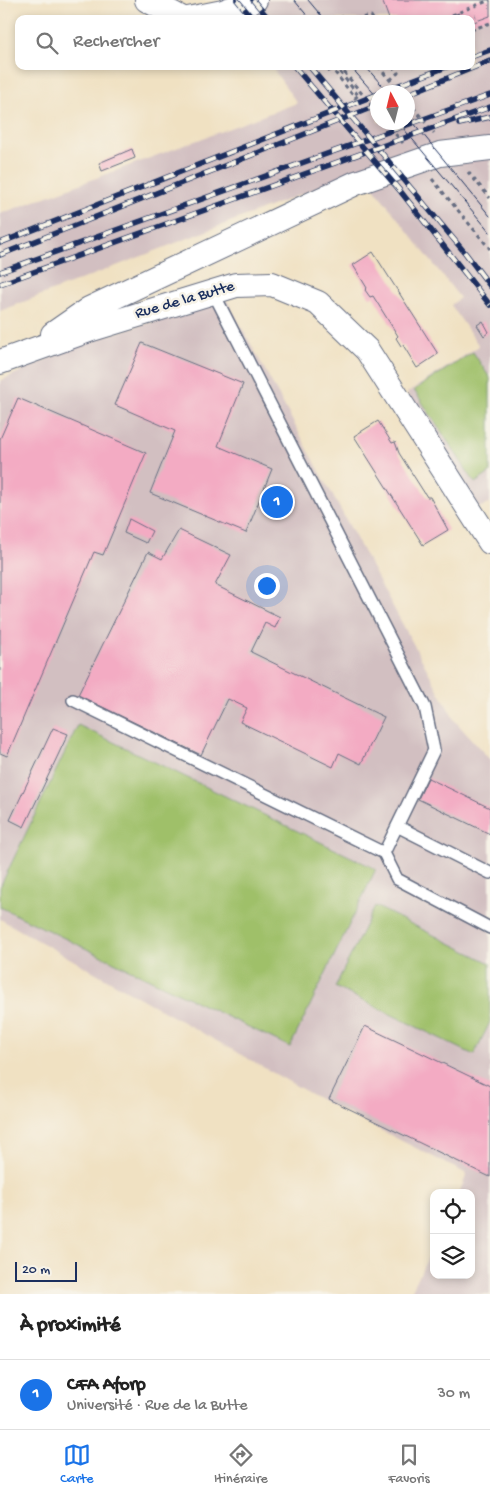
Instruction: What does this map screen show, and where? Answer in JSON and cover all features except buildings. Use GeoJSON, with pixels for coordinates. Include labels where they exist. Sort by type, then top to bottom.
{"type":"FeatureCollection","features":[{"type":"Feature","properties":{"kind":"street"},"geometry":{"type":"LineString","coordinates":[[146,0],[175,15]]}},
{"type":"Feature","properties":{"kind":"street"},"geometry":{"type":"LineString","coordinates":[[208,15],[223,12],[255,0]]}},
{"type":"Feature","properties":{"kind":"street"},"geometry":{"type":"LineString","coordinates":[[29,352],[89,309],[356,183],[440,154],[490,148]]}},
{"type":"Feature","properties":{"kind":"street","name":"Rue de la Butte"},"geometry":{"type":"LineString","coordinates":[[0,362],[92,329],[236,285],[272,284],[318,303],[367,350],[490,542]]}},
{"type":"Feature","properties":{"kind":"lane"},"geometry":{"type":"LineString","coordinates":[[213,292],[426,707],[434,750],[384,852]]}},
{"type":"Feature","properties":{"kind":"lane"},"geometry":{"type":"LineString","coordinates":[[72,700],[384,852],[396,879],[490,928]]}},
{"type":"Feature","properties":{"kind":"lane"},"geometry":{"type":"LineString","coordinates":[[397,826],[490,873]]}},
{"type":"Feature","properties":{"kind":"path"},"geometry":{"type":"LineString","coordinates":[[452,15],[490,0]]}},
{"type":"Feature","properties":{"kind":"path"},"geometry":{"type":"LineString","coordinates":[[475,29],[490,23]]}},
{"type":"Feature","properties":{"kind":"path"},"geometry":{"type":"LineString","coordinates":[[337,70],[357,94],[370,106]]}},
{"type":"Feature","properties":{"kind":"path"},"geometry":{"type":"LineString","coordinates":[[337,70],[357,94]]}},
{"type":"Feature","properties":{"kind":"path"},"geometry":{"type":"LineString","coordinates":[[381,70],[394,85]]}},
{"type":"Feature","properties":{"kind":"path"},"geometry":{"type":"LineString","coordinates":[[390,80],[398,73],[396,70]]}},
{"type":"Feature","properties":{"kind":"path"},"geometry":{"type":"LineString","coordinates":[[392,130],[404,145]]}},
{"type":"Feature","properties":{"kind":"path"},"geometry":{"type":"LineString","coordinates":[[428,175],[490,249]]}},
{"type":"Feature","properties":{"kind":"shaded area"},"geometry":{"type":"Polygon","coordinates":[[[221,0],[490,0],[490,502],[479,508],[407,393],[479,346],[451,305],[460,298],[359,169],[310,191],[0,311],[0,214],[297,103],[274,70],[475,70],[475,15],[233,15],[221,0]]]}},
{"type":"Feature","properties":{"kind":"shaded area"},"geometry":{"type":"Polygon","coordinates":[[[227,300],[455,721],[490,760],[490,1294],[410,1294],[430,1253],[430,1279],[475,1279],[475,1189],[461,1189],[467,1174],[325,1102],[0,919],[0,381],[82,343],[227,300]]]}},
{"type":"Feature","properties":{"kind":"green space"},"geometry":{"type":"Polygon","coordinates":[[[473,352],[490,378],[490,473],[475,483],[414,390],[473,352]]]}},
{"type":"Feature","properties":{"kind":"green space"},"geometry":{"type":"Polygon","coordinates":[[[78,725],[376,869],[290,1047],[0,907],[0,887],[78,725]]]}},
{"type":"Feature","properties":{"kind":"green space"},"geometry":{"type":"Polygon","coordinates":[[[375,906],[490,963],[490,1022],[474,1055],[335,987],[375,906]]]}},
{"type":"Feature","properties":{"kind":"tram line"},"geometry":{"type":"LineString","coordinates":[[294,0],[307,15]]}},
{"type":"Feature","properties":{"kind":"tram line"},"geometry":{"type":"LineString","coordinates":[[308,0],[321,15]]}},
{"type":"Feature","properties":{"kind":"tram line"},"geometry":{"type":"LineString","coordinates":[[354,70],[370,89]]}},
{"type":"Feature","properties":{"kind":"tram line"},"geometry":{"type":"LineString","coordinates":[[369,70],[382,85]]}},
{"type":"Feature","properties":{"kind":"tram line"},"geometry":{"type":"LineString","coordinates":[[415,125],[490,216]]}},
{"type":"Feature","properties":{"kind":"tram line"},"geometry":{"type":"LineString","coordinates":[[405,130],[490,232]]}},
{"type":"Feature","properties":{"kind":"railway"},"geometry":{"type":"LineString","coordinates":[[237,0],[250,15]]}},
{"type":"Feature","properties":{"kind":"railway"},"geometry":{"type":"LineString","coordinates":[[253,0],[266,15]]}},
{"type":"Feature","properties":{"kind":"railway"},"geometry":{"type":"LineString","coordinates":[[475,56],[490,50]]}},
{"type":"Feature","properties":{"kind":"railway"},"geometry":{"type":"LineString","coordinates":[[475,67],[490,61]]}},
{"type":"Feature","properties":{"kind":"railway"},"geometry":{"type":"LineString","coordinates":[[297,70],[401,192],[490,305]]}},
{"type":"Feature","properties":{"kind":"railway"},"geometry":{"type":"LineString","coordinates":[[312,70],[466,254],[490,286]]}},
{"type":"Feature","properties":{"kind":"railway"},"geometry":{"type":"LineString","coordinates":[[399,85],[439,70]]}},
{"type":"Feature","properties":{"kind":"railway"},"geometry":{"type":"LineString","coordinates":[[415,91],[468,70]]}},
{"type":"Feature","properties":{"kind":"railway"},"geometry":{"type":"LineString","coordinates":[[0,272],[490,95]]}},
{"type":"Feature","properties":{"kind":"railway"},"geometry":{"type":"LineString","coordinates":[[0,243],[370,97]]}},
{"type":"Feature","properties":{"kind":"railway"},"geometry":{"type":"LineString","coordinates":[[0,284],[490,107]]}},
{"type":"Feature","properties":{"kind":"railway"},"geometry":{"type":"LineString","coordinates":[[0,255],[370,108]]}},
{"type":"Feature","properties":{"kind":"railway"},"geometry":{"type":"LineString","coordinates":[[459,124],[490,117]]}},
{"type":"Feature","properties":{"kind":"place","name":"CFA Aforp"},"geometry":{"type":"Point","coordinates":[277,502]}}]}
